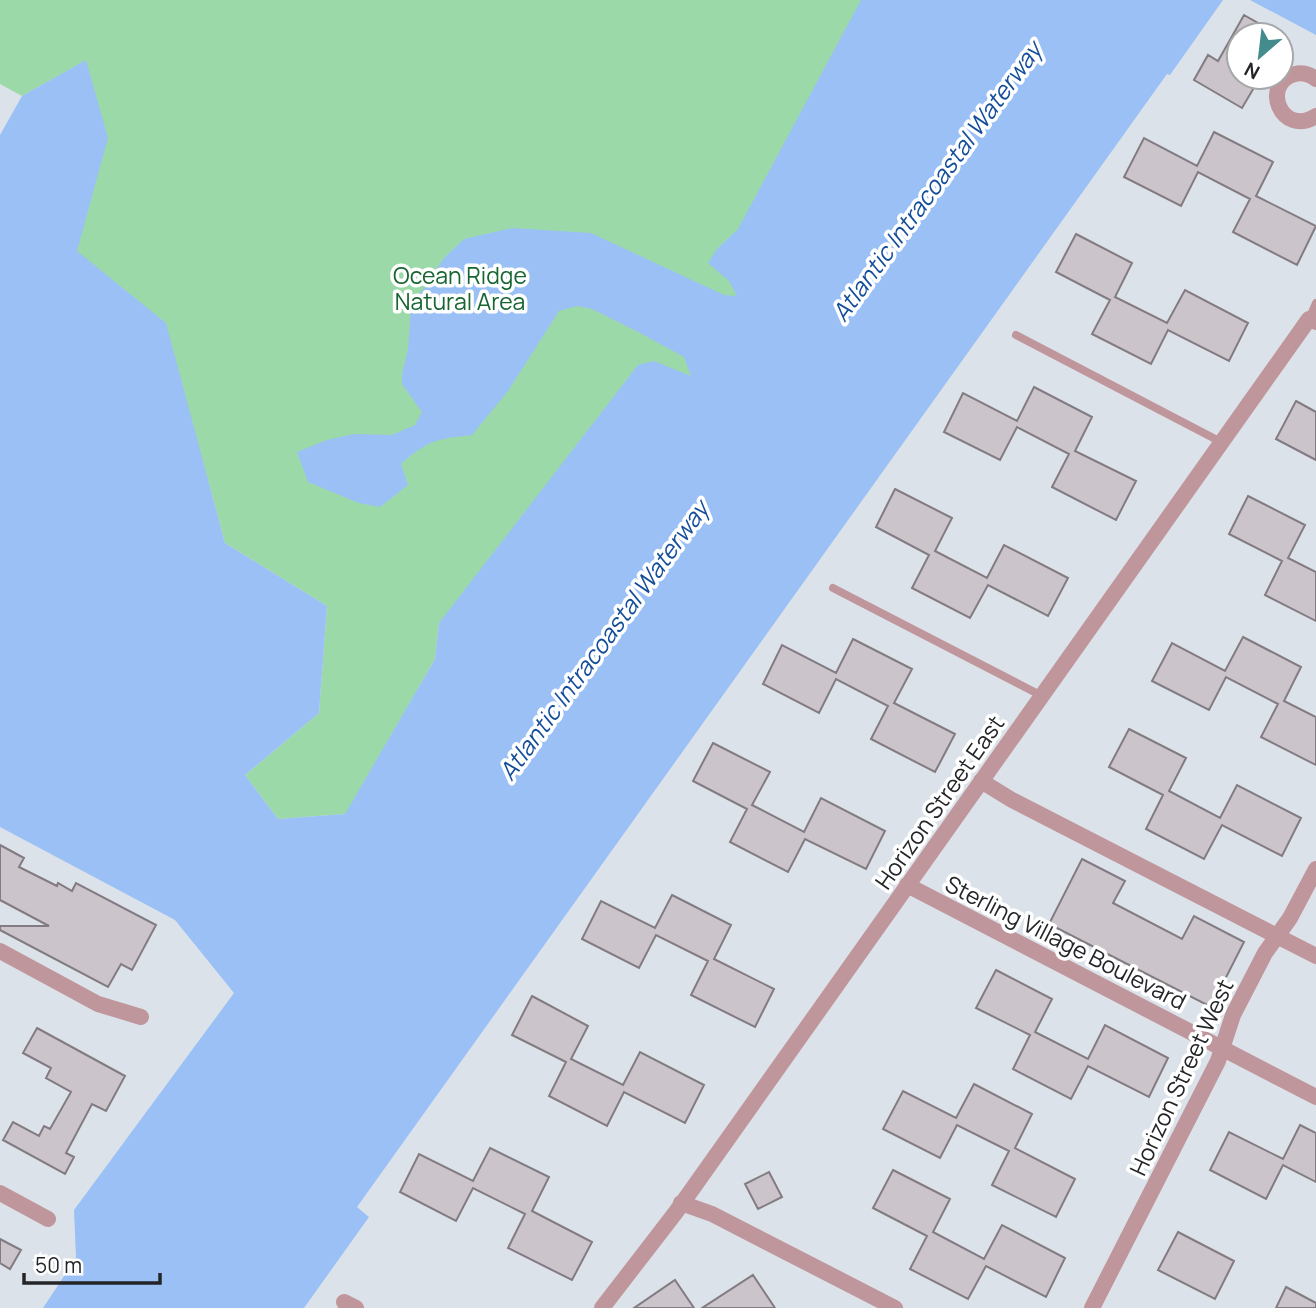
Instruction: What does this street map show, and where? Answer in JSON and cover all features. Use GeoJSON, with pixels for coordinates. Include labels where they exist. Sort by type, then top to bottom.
{"type":"FeatureCollection","features":[{"type":"Feature","properties":{"kind":"street"},"geometry":{"type":"LineString","coordinates":[[1316,79],[1305,74],[1289,76],[1278,88],[1277,95],[1280,110],[1291,120],[1311,119],[1316,135]]}},
{"type":"Feature","properties":{"kind":"street","name":"Horizon Street East"},"geometry":{"type":"LineString","coordinates":[[601,1308],[681,1203],[1314,315]]}},
{"type":"Feature","properties":{"kind":"street"},"geometry":{"type":"LineString","coordinates":[[981,781],[1012,800],[1316,956]]}},
{"type":"Feature","properties":{"kind":"street","name":"Horizon Street West"},"geometry":{"type":"LineString","coordinates":[[1092,1308],[1218,1061],[1233,1015],[1265,953],[1290,919],[1316,869]]}},
{"type":"Feature","properties":{"kind":"street","name":"Sterling Village Boulevard"},"geometry":{"type":"LineString","coordinates":[[907,885],[1316,1097]]}},
{"type":"Feature","properties":{"kind":"street"},"geometry":{"type":"LineString","coordinates":[[0,951],[98,1004],[141,1017]]}},
{"type":"Feature","properties":{"kind":"street"},"geometry":{"type":"LineString","coordinates":[[0,1193],[48,1219]]}},
{"type":"Feature","properties":{"kind":"street"},"geometry":{"type":"LineString","coordinates":[[681,1203],[712,1214],[895,1308]]}},
{"type":"Feature","properties":{"kind":"lane"},"geometry":{"type":"LineString","coordinates":[[1016,335],[1221,442]]}},
{"type":"Feature","properties":{"kind":"lane"},"geometry":{"type":"LineString","coordinates":[[834,588],[1042,696]]}},
{"type":"Feature","properties":{"kind":"green space","name":"Ocean Ridge Natural Area"},"geometry":{"type":"Polygon","coordinates":[[[0,0],[996,0],[557,664],[439,623],[435,659],[346,814],[278,819],[245,775],[319,713],[327,606],[225,543],[208,480],[0,371],[74,67],[22,96],[0,84],[0,0]]]}},
{"type":"Feature","properties":{"kind":"water","name":"Atlantic Intracoastal Waterway"},"geometry":{"type":"Polygon","coordinates":[[[861,0],[1223,0],[1170,75],[1167,74],[357,1207],[369,1217],[304,1308],[43,1308],[76,1258],[74,1210],[234,993],[175,920],[0,827],[0,135],[22,96],[86,60],[108,138],[77,251],[166,323],[225,543],[327,606],[319,713],[245,775],[278,819],[345,814],[435,659],[439,623],[638,365],[654,361],[691,376],[684,357],[592,309],[577,306],[559,311],[508,391],[472,435],[434,442],[410,456],[401,464],[408,485],[380,507],[359,503],[308,482],[297,452],[327,440],[354,434],[392,435],[415,425],[422,412],[402,384],[411,308],[444,258],[464,239],[512,228],[591,233],[724,295],[737,296],[729,281],[708,263],[717,249],[738,229],[861,0]]]}},
{"type":"Feature","properties":{"kind":"water"},"geometry":{"type":"Polygon","coordinates":[[[1250,0],[1316,0],[1316,35],[1295,24],[1295,21],[1290,21],[1250,0]]]}},
{"type":"Feature","properties":{"kind":"building"},"geometry":{"type":"Polygon","coordinates":[[[1244,15],[1254,21],[1241,21],[1244,15]]]}},
{"type":"Feature","properties":{"kind":"building"},"geometry":{"type":"Polygon","coordinates":[[[1225,49],[1225,91],[1252,91],[1242,108],[1194,80],[1208,55],[1218,61],[1225,49]]]}},
{"type":"Feature","properties":{"kind":"building"},"geometry":{"type":"Polygon","coordinates":[[[1214,132],[1273,162],[1256,196],[1316,226],[1297,265],[1233,232],[1250,199],[1198,172],[1181,206],[1124,177],[1144,138],[1197,166],[1214,132]]]}},
{"type":"Feature","properties":{"kind":"building"},"geometry":{"type":"Polygon","coordinates":[[[1076,234],[1132,263],[1115,297],[1167,323],[1185,290],[1248,323],[1229,361],[1168,330],[1151,364],[1092,334],[1110,300],[1056,272],[1076,234]]]}},
{"type":"Feature","properties":{"kind":"building"},"geometry":{"type":"Polygon","coordinates":[[[1034,387],[1092,417],[1075,451],[1136,481],[1116,520],[1052,487],[1069,454],[1017,427],[1000,460],[944,432],[963,393],[1017,421],[1034,387]]]}},
{"type":"Feature","properties":{"kind":"building"},"geometry":{"type":"Polygon","coordinates":[[[1296,401],[1316,412],[1316,460],[1276,439],[1296,401]]]}},
{"type":"Feature","properties":{"kind":"building"},"geometry":{"type":"Polygon","coordinates":[[[895,489],[952,518],[935,551],[987,578],[1004,545],[1068,578],[1048,616],[988,585],[970,618],[912,588],[929,555],[876,527],[895,489]]]}},
{"type":"Feature","properties":{"kind":"building"},"geometry":{"type":"Polygon","coordinates":[[[1248,496],[1305,525],[1288,558],[1316,572],[1316,621],[1265,595],[1282,561],[1229,534],[1248,496]]]}},
{"type":"Feature","properties":{"kind":"building"},"geometry":{"type":"Polygon","coordinates":[[[1243,637],[1301,667],[1284,701],[1316,717],[1316,765],[1261,737],[1278,704],[1226,677],[1209,710],[1152,681],[1172,643],[1225,671],[1243,637]]]}},
{"type":"Feature","properties":{"kind":"building"},"geometry":{"type":"Polygon","coordinates":[[[853,639],[912,669],[894,703],[955,734],[935,772],[871,739],[888,706],[836,679],[819,713],[763,684],[782,645],[836,673],[853,639]]]}},
{"type":"Feature","properties":{"kind":"building"},"geometry":{"type":"Polygon","coordinates":[[[1129,729],[1186,758],[1169,791],[1220,818],[1237,785],[1301,818],[1282,856],[1222,825],[1204,859],[1146,829],[1163,795],[1109,767],[1129,729]]]}},
{"type":"Feature","properties":{"kind":"building"},"geometry":{"type":"Polygon","coordinates":[[[713,743],[770,772],[752,805],[804,832],[821,798],[885,831],[866,869],[805,839],[788,872],[730,842],[747,809],[693,781],[713,743]]]}},
{"type":"Feature","properties":{"kind":"building"},"geometry":{"type":"Polygon","coordinates":[[[0,845],[24,858],[19,867],[72,891],[76,883],[156,925],[132,970],[121,964],[108,987],[0,930],[0,926],[49,926],[0,900],[0,845]]]}},
{"type":"Feature","properties":{"kind":"building"},"geometry":{"type":"Polygon","coordinates":[[[1082,859],[1125,881],[1113,903],[1182,939],[1194,916],[1244,942],[1211,1007],[1049,924],[1082,859]]]}},
{"type":"Feature","properties":{"kind":"building"},"geometry":{"type":"Polygon","coordinates":[[[672,895],[731,925],[714,959],[774,989],[755,1027],[691,995],[708,961],[656,935],[639,968],[582,939],[601,901],[655,928],[672,895]]]}},
{"type":"Feature","properties":{"kind":"building"},"geometry":{"type":"Polygon","coordinates":[[[996,970],[1052,999],[1035,1032],[1088,1059],[1105,1025],[1168,1058],[1149,1097],[1088,1066],[1071,1099],[1013,1069],[1030,1035],[976,1008],[996,970]]]}},
{"type":"Feature","properties":{"kind":"building"},"geometry":{"type":"Polygon","coordinates":[[[532,996],[588,1026],[571,1059],[623,1085],[640,1052],[704,1085],[685,1123],[624,1092],[607,1126],[549,1096],[566,1062],[512,1035],[532,996]]]}},
{"type":"Feature","properties":{"kind":"building"},"geometry":{"type":"Polygon","coordinates":[[[37,1028],[125,1076],[106,1111],[92,1104],[66,1153],[74,1157],[65,1174],[3,1140],[13,1122],[39,1136],[44,1126],[50,1129],[71,1092],[46,1078],[51,1068],[23,1053],[37,1028]]]}},
{"type":"Feature","properties":{"kind":"building"},"geometry":{"type":"Polygon","coordinates":[[[974,1084],[1032,1114],[1015,1148],[1075,1179],[1056,1217],[992,1185],[1009,1151],[957,1125],[940,1158],[883,1129],[903,1091],[956,1118],[974,1084]]]}},
{"type":"Feature","properties":{"kind":"building"},"geometry":{"type":"Polygon","coordinates":[[[1300,1125],[1316,1133],[1316,1182],[1283,1165],[1266,1199],[1210,1170],[1229,1132],[1283,1159],[1300,1125]]]}},
{"type":"Feature","properties":{"kind":"building"},"geometry":{"type":"Polygon","coordinates":[[[490,1148],[549,1177],[532,1211],[592,1242],[572,1280],[508,1248],[525,1214],[473,1188],[456,1221],[400,1192],[419,1154],[473,1181],[490,1148]]]}},
{"type":"Feature","properties":{"kind":"building"},"geometry":{"type":"Polygon","coordinates":[[[893,1170],[950,1199],[933,1232],[984,1259],[1002,1225],[1065,1258],[1046,1297],[986,1266],[968,1299],[910,1269],[927,1236],[873,1208],[893,1170]]]}},
{"type":"Feature","properties":{"kind":"building"},"geometry":{"type":"Polygon","coordinates":[[[769,1172],[782,1197],[758,1209],[745,1184],[769,1172]]]}},
{"type":"Feature","properties":{"kind":"building"},"geometry":{"type":"Polygon","coordinates":[[[1178,1232],[1234,1261],[1215,1299],[1158,1270],[1178,1232]]]}},
{"type":"Feature","properties":{"kind":"building"},"geometry":{"type":"Polygon","coordinates":[[[0,1239],[21,1250],[10,1269],[0,1263],[0,1239]]]}},
{"type":"Feature","properties":{"kind":"building"},"geometry":{"type":"Polygon","coordinates":[[[753,1275],[775,1308],[702,1308],[753,1275]]]}},
{"type":"Feature","properties":{"kind":"building"},"geometry":{"type":"Polygon","coordinates":[[[675,1280],[694,1308],[634,1308],[675,1280]]]}},
{"type":"Feature","properties":{"kind":"building"},"geometry":{"type":"Polygon","coordinates":[[[1286,1287],[1316,1303],[1316,1308],[1276,1308],[1286,1287]]]}}]}
